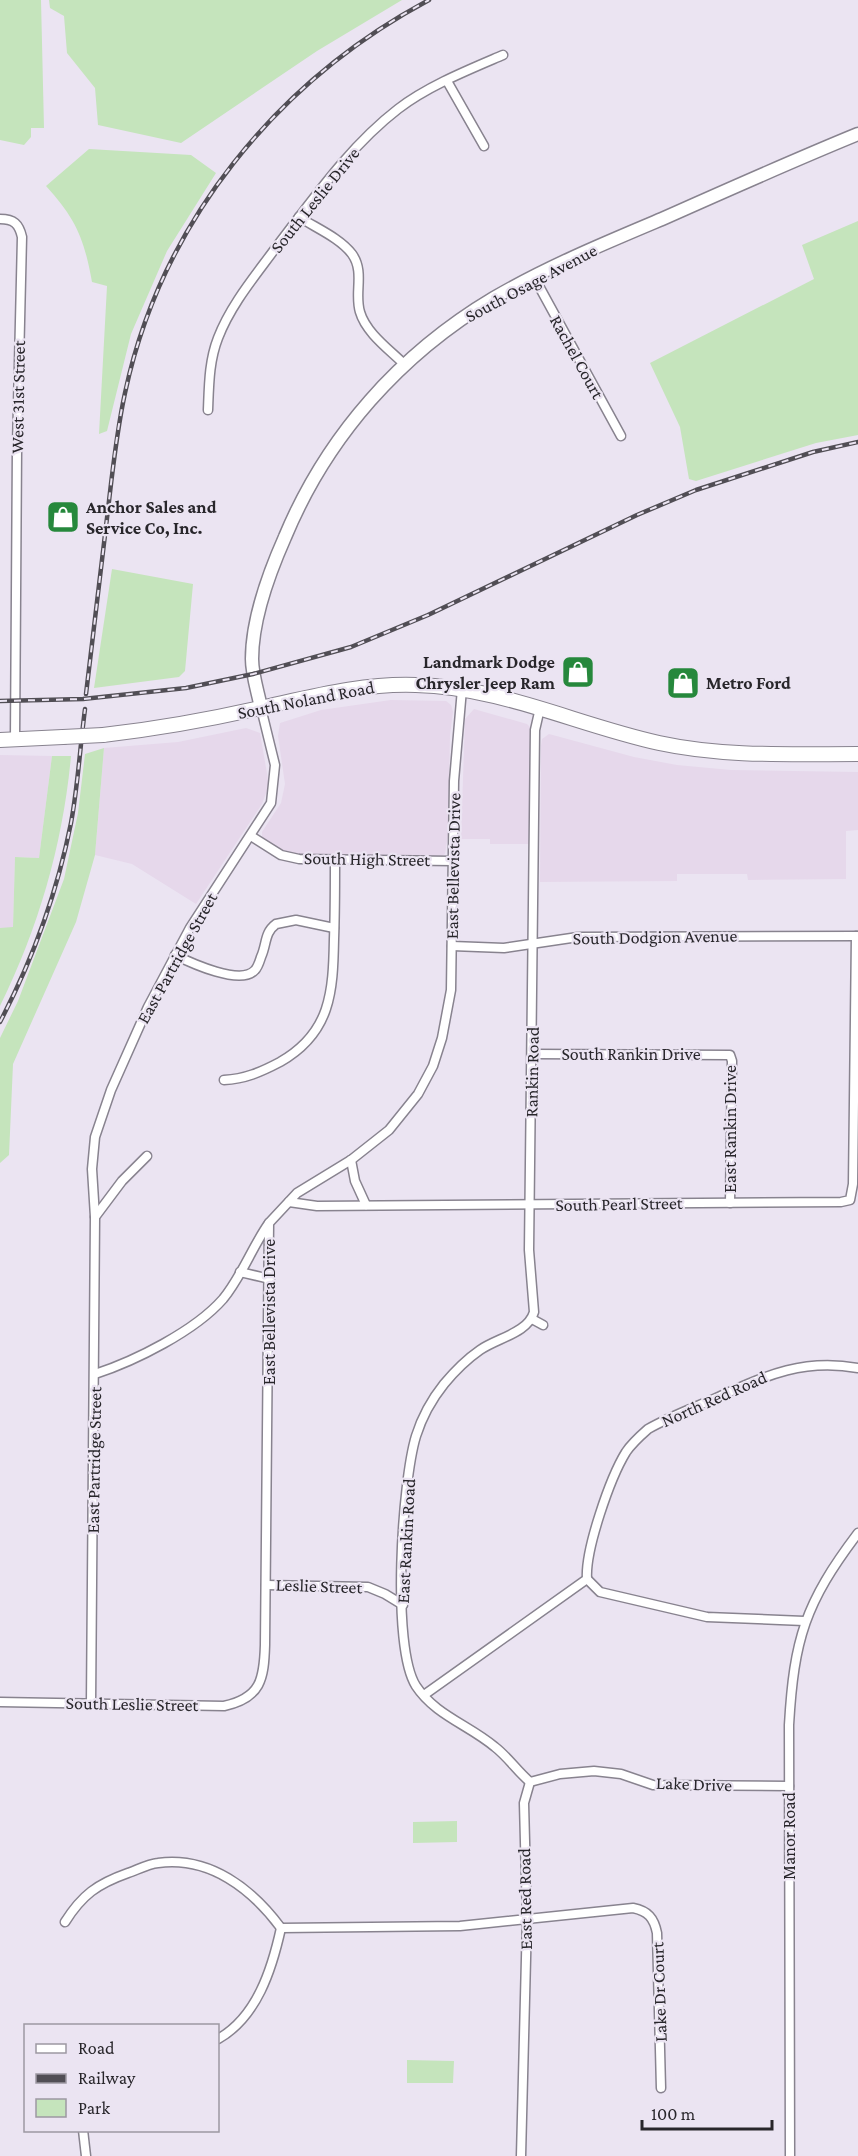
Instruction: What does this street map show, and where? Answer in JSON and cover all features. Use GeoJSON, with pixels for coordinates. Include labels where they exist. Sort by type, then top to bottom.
{"type":"FeatureCollection","features":[{"type":"Feature","properties":{"kind":"main road","name":"South Noland Road"},"geometry":{"type":"LineString","coordinates":[[0,740],[103,735],[168,728],[370,686],[416,685],[462,689],[540,708],[659,743],[778,754],[858,754]]}},
{"type":"Feature","properties":{"kind":"street","name":"South Leslie Drive"},"geometry":{"type":"LineString","coordinates":[[208,410],[209,368],[218,337],[247,286],[357,146],[399,109],[447,81],[503,55]]}},
{"type":"Feature","properties":{"kind":"street"},"geometry":{"type":"LineString","coordinates":[[447,81],[484,146]]}},
{"type":"Feature","properties":{"kind":"street","name":"South Osage Avenue"},"geometry":{"type":"LineString","coordinates":[[261,708],[252,658],[259,615],[274,563],[297,507],[339,437],[368,401],[405,365],[461,320],[534,277],[612,240],[858,134]]}},
{"type":"Feature","properties":{"kind":"street"},"geometry":{"type":"LineString","coordinates":[[299,217],[352,255],[359,273],[357,300],[361,316],[370,329],[405,365]]}},
{"type":"Feature","properties":{"kind":"street","name":"West 31st Street"},"geometry":{"type":"LineString","coordinates":[[0,219],[11,220],[20,227],[22,237],[15,740]]}},
{"type":"Feature","properties":{"kind":"street","name":"Rachel Court"},"geometry":{"type":"LineString","coordinates":[[534,277],[621,436]]}},
{"type":"Feature","properties":{"kind":"street","name":"East Bellevista Drive"},"geometry":{"type":"LineString","coordinates":[[258,1687],[265,1666],[269,1223],[297,1193],[351,1160],[399,1119],[418,1094],[433,1066],[442,1038],[451,990],[454,781],[462,689]]}},
{"type":"Feature","properties":{"kind":"street","name":"East Partridge Street"},"geometry":{"type":"LineString","coordinates":[[91,1704],[95,1374],[93,1158],[95,1137],[103,1109],[148,1007],[175,955],[222,876],[271,803],[275,783],[275,765],[261,708]]}},
{"type":"Feature","properties":{"kind":"street","name":"Rankin Road"},"geometry":{"type":"LineString","coordinates":[[532,1319],[534,1312],[529,1250],[533,1054],[534,730],[540,708]]}},
{"type":"Feature","properties":{"kind":"street","name":"South High Street"},"geometry":{"type":"LineString","coordinates":[[251,836],[281,855],[335,860],[453,861]]}},
{"type":"Feature","properties":{"kind":"street"},"geometry":{"type":"LineString","coordinates":[[224,1080],[254,1075],[293,1054],[309,1039],[324,1015],[330,999],[335,860]]}},
{"type":"Feature","properties":{"kind":"street"},"geometry":{"type":"LineString","coordinates":[[175,955],[190,963],[220,972],[244,975],[255,970],[262,955],[266,935],[276,924],[296,920],[334,928]]}},
{"type":"Feature","properties":{"kind":"street"},"geometry":{"type":"LineString","coordinates":[[855,1184],[857,936]]}},
{"type":"Feature","properties":{"kind":"street","name":"South Dodgion Avenue"},"geometry":{"type":"LineString","coordinates":[[452,946],[504,948],[578,937],[857,936]]}},
{"type":"Feature","properties":{"kind":"street","name":"South Rankin Drive"},"geometry":{"type":"LineString","coordinates":[[533,1054],[729,1055]]}},
{"type":"Feature","properties":{"kind":"street","name":"East Rankin Drive"},"geometry":{"type":"LineString","coordinates":[[729,1055],[732,1060],[730,1203]]}},
{"type":"Feature","properties":{"kind":"street"},"geometry":{"type":"LineString","coordinates":[[95,1217],[122,1181],[147,1156]]}},
{"type":"Feature","properties":{"kind":"street"},"geometry":{"type":"LineString","coordinates":[[351,1160],[355,1181],[366,1205]]}},
{"type":"Feature","properties":{"kind":"street","name":"South Pearl Street"},"geometry":{"type":"LineString","coordinates":[[289,1202],[317,1206],[531,1206],[846,1201],[852,1196],[855,1184]]}},
{"type":"Feature","properties":{"kind":"street"},"geometry":{"type":"LineString","coordinates":[[95,1374],[133,1361],[195,1322],[223,1299],[269,1223]]}},
{"type":"Feature","properties":{"kind":"street"},"geometry":{"type":"LineString","coordinates":[[240,1272],[270,1279]]}},
{"type":"Feature","properties":{"kind":"street"},"geometry":{"type":"LineString","coordinates":[[532,1319],[543,1325]]}},
{"type":"Feature","properties":{"kind":"street","name":"East Rankin Road"},"geometry":{"type":"LineString","coordinates":[[424,1695],[417,1688],[405,1662],[403,1522],[412,1451],[426,1412],[441,1388],[479,1350],[524,1327],[532,1319]]}},
{"type":"Feature","properties":{"kind":"street","name":"North Red Road"},"geometry":{"type":"LineString","coordinates":[[587,1579],[586,1566],[603,1506],[619,1465],[635,1441],[648,1429],[773,1373],[797,1366],[821,1364],[858,1368]]}},
{"type":"Feature","properties":{"kind":"street","name":"Manor Road"},"geometry":{"type":"LineString","coordinates":[[790,2156],[789,1786],[792,1673],[804,1621],[836,1565],[858,1533]]}},
{"type":"Feature","properties":{"kind":"street"},"geometry":{"type":"LineString","coordinates":[[530,1782],[494,1746],[448,1718],[424,1695],[587,1579],[600,1592],[707,1617],[804,1621]]}},
{"type":"Feature","properties":{"kind":"street","name":"Leslie Street"},"geometry":{"type":"LineString","coordinates":[[266,1585],[368,1587],[403,1605]]}},
{"type":"Feature","properties":{"kind":"street","name":"South Leslie Street"},"geometry":{"type":"LineString","coordinates":[[0,1702],[224,1706],[248,1698],[258,1687]]}},
{"type":"Feature","properties":{"kind":"street","name":"Lake Drive"},"geometry":{"type":"LineString","coordinates":[[530,1782],[560,1774],[594,1771],[621,1774],[653,1785],[789,1786]]}},
{"type":"Feature","properties":{"kind":"street","name":"East Red Road"},"geometry":{"type":"LineString","coordinates":[[521,2156],[527,1919],[524,1803],[530,1782]]}},
{"type":"Feature","properties":{"kind":"street"},"geometry":{"type":"LineString","coordinates":[[65,1922],[79,1900],[106,1881],[157,1863],[201,1866],[239,1883],[264,1905],[281,1928]]}},
{"type":"Feature","properties":{"kind":"street","name":"Lake Dr Court"},"geometry":{"type":"LineString","coordinates":[[527,1919],[633,1908],[643,1910],[651,1916],[657,1933],[661,2088]]}},
{"type":"Feature","properties":{"kind":"street"},"geometry":{"type":"LineString","coordinates":[[281,1928],[460,1926],[527,1919]]}},
{"type":"Feature","properties":{"kind":"street"},"geometry":{"type":"LineString","coordinates":[[219,2038],[235,2027],[265,1985],[281,1928]]}},
{"type":"Feature","properties":{"kind":"street"},"geometry":{"type":"LineString","coordinates":[[83,2132],[86,2156]]}},
{"type":"Feature","properties":{"kind":"shaded area"},"geometry":{"type":"Polygon","coordinates":[[[391,700],[446,701],[451,705],[453,712],[450,735],[448,835],[445,854],[440,857],[301,855],[267,845],[262,838],[262,832],[281,803],[285,784],[278,736],[280,723],[321,710],[391,700]]]}},
{"type":"Feature","properties":{"kind":"shaded area"},"geometry":{"type":"Polygon","coordinates":[[[474,709],[527,724],[530,727],[531,844],[490,844],[490,839],[461,839],[465,719],[474,709]]]}},
{"type":"Feature","properties":{"kind":"shaded area"},"geometry":{"type":"Polygon","coordinates":[[[246,728],[260,733],[269,785],[262,804],[196,904],[132,864],[95,855],[104,748],[178,742],[246,728]]]}},
{"type":"Feature","properties":{"kind":"shaded area"},"geometry":{"type":"Polygon","coordinates":[[[549,734],[634,757],[677,765],[731,770],[858,772],[858,830],[846,831],[846,879],[748,880],[747,874],[677,874],[677,881],[540,882],[541,746],[542,739],[549,734]]]}},
{"type":"Feature","properties":{"kind":"shaded area"},"geometry":{"type":"Polygon","coordinates":[[[0,755],[52,756],[39,858],[15,857],[13,928],[0,928],[0,755]]]}},
{"type":"Feature","properties":{"kind":"green space"},"geometry":{"type":"Polygon","coordinates":[[[0,0],[41,0],[44,128],[31,128],[31,137],[24,145],[0,140],[0,0]]]}},
{"type":"Feature","properties":{"kind":"green space"},"geometry":{"type":"Polygon","coordinates":[[[49,0],[402,0],[317,51],[181,143],[98,125],[95,88],[67,53],[64,16],[50,8],[49,0]]]}},
{"type":"Feature","properties":{"kind":"green space"},"geometry":{"type":"Polygon","coordinates":[[[89,149],[191,155],[216,173],[167,251],[131,334],[107,431],[99,434],[107,286],[92,282],[86,253],[72,219],[46,186],[89,149]]]}},
{"type":"Feature","properties":{"kind":"green space"},"geometry":{"type":"Polygon","coordinates":[[[858,221],[858,435],[816,443],[696,481],[689,479],[680,427],[650,363],[814,279],[802,245],[858,221]]]}},
{"type":"Feature","properties":{"kind":"green space"},"geometry":{"type":"Polygon","coordinates":[[[112,569],[193,584],[185,671],[179,677],[94,688],[112,569]]]}},
{"type":"Feature","properties":{"kind":"green space"},"geometry":{"type":"Polygon","coordinates":[[[104,748],[95,855],[76,922],[13,1064],[9,1155],[0,1163],[0,1038],[18,1001],[64,879],[78,813],[85,754],[104,748]]]}},
{"type":"Feature","properties":{"kind":"green space"},"geometry":{"type":"Polygon","coordinates":[[[52,756],[71,756],[62,821],[37,915],[0,1006],[0,928],[13,927],[15,857],[39,858],[52,756]]]}},
{"type":"Feature","properties":{"kind":"green space"},"geometry":{"type":"Polygon","coordinates":[[[457,1821],[457,1842],[413,1843],[413,1822],[457,1821]]]}},
{"type":"Feature","properties":{"kind":"green space"},"geometry":{"type":"Polygon","coordinates":[[[407,2060],[454,2061],[453,2083],[407,2083],[407,2060]]]}},
{"type":"Feature","properties":{"kind":"railway"},"geometry":{"type":"LineString","coordinates":[[86,694],[122,408],[142,331],[166,271],[197,215],[234,163],[276,115],[322,72],[374,33],[429,0]]}},
{"type":"Feature","properties":{"kind":"railway"},"geometry":{"type":"LineString","coordinates":[[0,701],[83,699],[186,688],[253,674],[351,647],[428,615],[637,515],[696,490],[813,452],[858,442]]}},
{"type":"Feature","properties":{"kind":"railway"},"geometry":{"type":"LineString","coordinates":[[0,1022],[33,950],[59,875],[71,823],[85,709]]}},
{"type":"Feature","properties":{"kind":"place","name":"Anchor Sales and Service Co, Inc."},"geometry":{"type":"Point","coordinates":[63,517]}},
{"type":"Feature","properties":{"kind":"place","name":"Landmark Dodge Chrysler Jeep Ram"},"geometry":{"type":"Point","coordinates":[578,672]}},
{"type":"Feature","properties":{"kind":"place","name":"Metro Ford"},"geometry":{"type":"Point","coordinates":[683,683]}}]}
